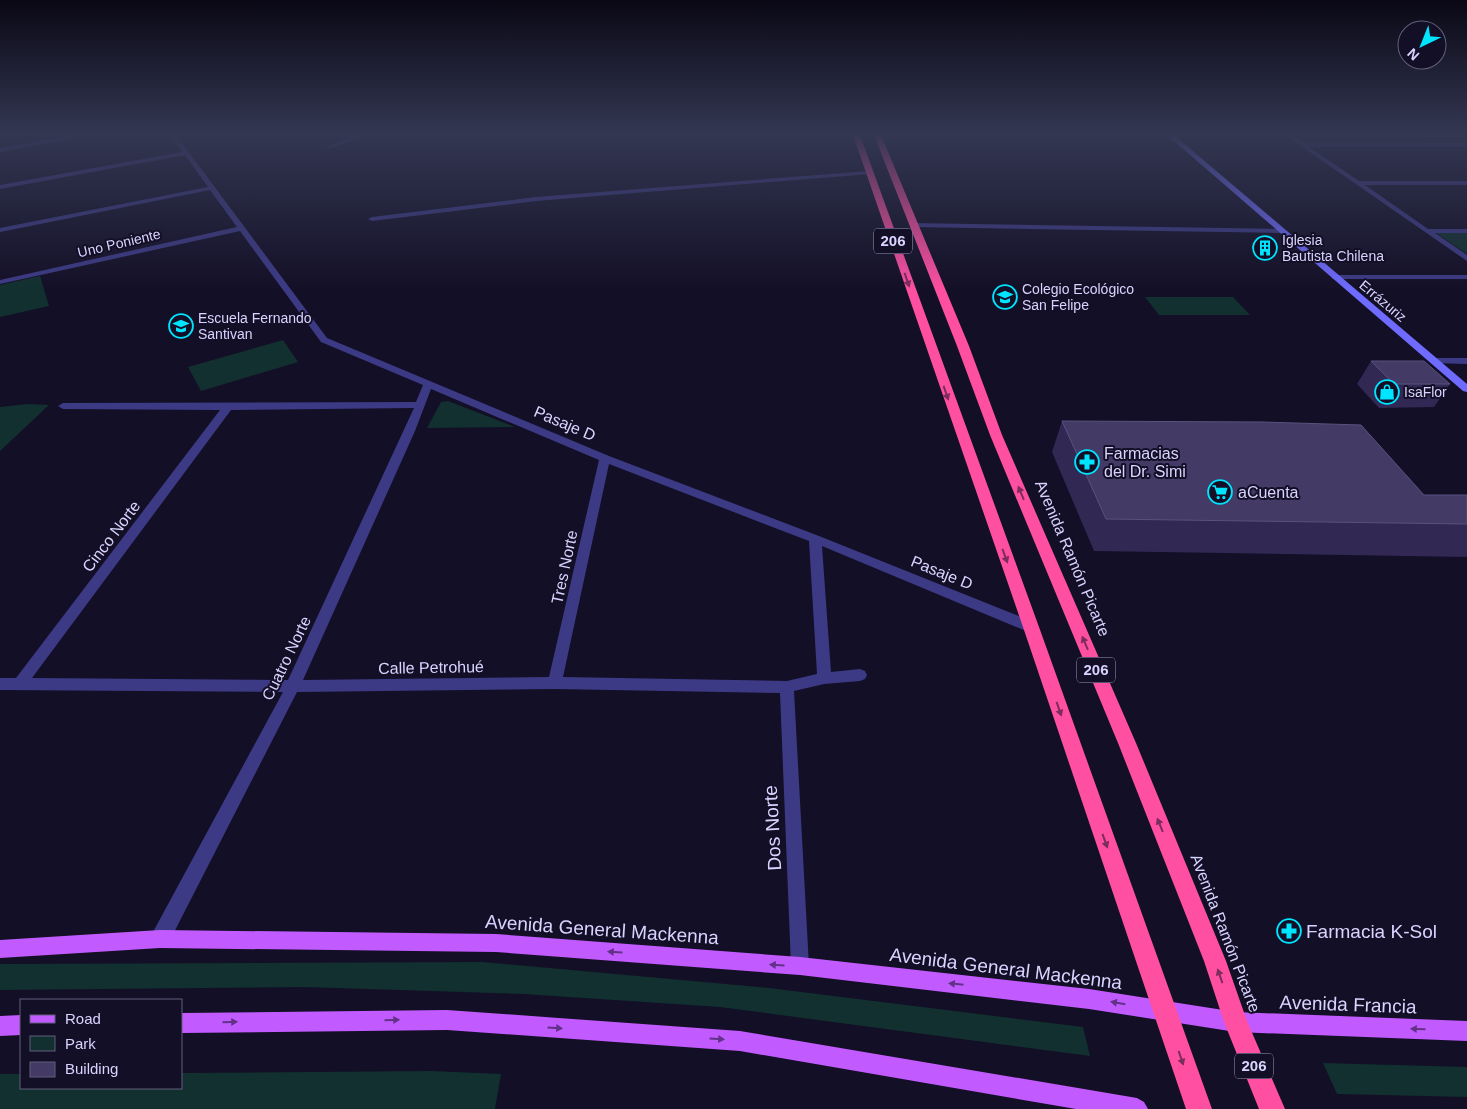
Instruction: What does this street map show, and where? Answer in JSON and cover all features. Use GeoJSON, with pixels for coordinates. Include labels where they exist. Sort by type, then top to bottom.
{"type":"FeatureCollection","features":[{"type":"Feature","properties":{"kind":"highway","name":"206"},"geometry":{"type":"LineString","coordinates":[[874,187],[1031,627],[1199,1109]]}},
{"type":"Feature","properties":{"kind":"highway","name":"Avenida Ramón Picarte"},"geometry":{"type":"LineString","coordinates":[[898,187],[963,346],[996,435],[1127,743],[1215,961],[1236,1022],[1272,1109]]}},
{"type":"Feature","properties":{"kind":"main road","name":"Avenida General Mackenna"},"geometry":{"type":"LineString","coordinates":[[0,949],[160,939],[496,943],[800,966],[1089,998],[1197,1016]]}},
{"type":"Feature","properties":{"kind":"main road","name":"Avenida Francia"},"geometry":{"type":"LineString","coordinates":[[1197,1016],[1236,1022],[1467,1031]]}},
{"type":"Feature","properties":{"kind":"main road"},"geometry":{"type":"LineString","coordinates":[[182,1023],[447,1020],[740,1041],[1137,1109]]}},
{"type":"Feature","properties":{"kind":"main road"},"geometry":{"type":"LineString","coordinates":[[0,1026],[20,1025]]}},
{"type":"Feature","properties":{"kind":"street"},"geometry":{"type":"LineString","coordinates":[[372,219],[536,199],[693,187]]}},
{"type":"Feature","properties":{"kind":"street","name":"Errázuriz"},"geometry":{"type":"LineString","coordinates":[[1230,187],[1467,389]]}},
{"type":"Feature","properties":{"kind":"street"},"geometry":{"type":"LineString","coordinates":[[1364,187],[1467,259]]}},
{"type":"Feature","properties":{"kind":"street"},"geometry":{"type":"LineString","coordinates":[[0,230],[212,188]]}},
{"type":"Feature","properties":{"kind":"street","name":"Pasaje D"},"geometry":{"type":"LineString","coordinates":[[212,188],[324,340],[605,458],[815,539],[1031,627]]}},
{"type":"Feature","properties":{"kind":"street"},"geometry":{"type":"LineString","coordinates":[[914,225],[1281,231]]}},
{"type":"Feature","properties":{"kind":"street","name":"Uno Poniente"},"geometry":{"type":"LineString","coordinates":[[0,282],[243,228]]}},
{"type":"Feature","properties":{"kind":"street"},"geometry":{"type":"LineString","coordinates":[[1427,231],[1467,231]]}},
{"type":"Feature","properties":{"kind":"street"},"geometry":{"type":"LineString","coordinates":[[1335,277],[1467,277]]}},
{"type":"Feature","properties":{"kind":"street"},"geometry":{"type":"LineString","coordinates":[[1434,360],[1467,361]]}},
{"type":"Feature","properties":{"kind":"street","name":"Cuatro Norte"},"geometry":{"type":"LineString","coordinates":[[160,939],[293,686],[410,431],[428,384]]}},
{"type":"Feature","properties":{"kind":"street"},"geometry":{"type":"LineString","coordinates":[[63,406],[419,405]]}},
{"type":"Feature","properties":{"kind":"street","name":"Cinco Norte"},"geometry":{"type":"LineString","coordinates":[[20,684],[228,407]]}},
{"type":"Feature","properties":{"kind":"street","name":"Tres Norte"},"geometry":{"type":"LineString","coordinates":[[555,683],[605,458]]}},
{"type":"Feature","properties":{"kind":"street"},"geometry":{"type":"LineString","coordinates":[[815,539],[824,678]]}},
{"type":"Feature","properties":{"kind":"street","name":"Calle Petrohué"},"geometry":{"type":"LineString","coordinates":[[0,684],[293,686],[555,683],[787,687],[824,678],[860,675]]}},
{"type":"Feature","properties":{"kind":"street","name":"Dos Norte"},"geometry":{"type":"LineString","coordinates":[[787,687],[800,966]]}},
{"type":"Feature","properties":{"kind":"green space"},"geometry":{"type":"Polygon","coordinates":[[[1436,233],[1467,233],[1467,254],[1436,233]]]}},
{"type":"Feature","properties":{"kind":"green space"},"geometry":{"type":"Polygon","coordinates":[[[40,276],[49,306],[0,317],[0,285],[40,276]]]}},
{"type":"Feature","properties":{"kind":"green space"},"geometry":{"type":"Polygon","coordinates":[[[1145,297],[1233,297],[1250,315],[1159,315],[1145,297]]]}},
{"type":"Feature","properties":{"kind":"green space"},"geometry":{"type":"Polygon","coordinates":[[[283,340],[298,362],[201,391],[188,367],[283,340]]]}},
{"type":"Feature","properties":{"kind":"green space"},"geometry":{"type":"Polygon","coordinates":[[[448,401],[515,427],[427,428],[441,402],[448,401]]]}},
{"type":"Feature","properties":{"kind":"green space"},"geometry":{"type":"Polygon","coordinates":[[[27,404],[49,405],[0,451],[0,407],[27,404]]]}},
{"type":"Feature","properties":{"kind":"green space"},"geometry":{"type":"Polygon","coordinates":[[[482,962],[769,988],[1083,1027],[1090,1056],[720,1007],[524,994],[304,987],[0,990],[0,964],[482,962]]]}},
{"type":"Feature","properties":{"kind":"green space"},"geometry":{"type":"Polygon","coordinates":[[[1323,1063],[1467,1067],[1467,1097],[1337,1094],[1323,1063]]]}},
{"type":"Feature","properties":{"kind":"green space"},"geometry":{"type":"Polygon","coordinates":[[[431,1071],[501,1074],[495,1109],[0,1109],[0,1074],[20,1074],[20,1089],[182,1089],[182,1073],[431,1071]]]}},
{"type":"Feature","properties":{"kind":"building"},"geometry":{"type":"Polygon","coordinates":[[[1371,361],[1424,361],[1450,384],[1394,384],[1371,361]]]}},
{"type":"Feature","properties":{"kind":"building"},"geometry":{"type":"Polygon","coordinates":[[[1062,421],[1262,422],[1361,425],[1424,495],[1467,495],[1467,524],[1106,519],[1062,421]]]}},
{"type":"Feature","properties":{"kind":"place","name":"Iglesia Bautista Chilena"},"geometry":{"type":"Point","coordinates":[1265,248]}},
{"type":"Feature","properties":{"kind":"place","name":"Colegio Ecológico San Felipe"},"geometry":{"type":"Point","coordinates":[1005,297]}},
{"type":"Feature","properties":{"kind":"place","name":"Escuela Fernando Santivan"},"geometry":{"type":"Point","coordinates":[181,326]}},
{"type":"Feature","properties":{"kind":"place","name":"IsaFlor"},"geometry":{"type":"Point","coordinates":[1387,392]}},
{"type":"Feature","properties":{"kind":"place","name":"Farmacias del Dr. Simi"},"geometry":{"type":"Point","coordinates":[1087,462]}},
{"type":"Feature","properties":{"kind":"place","name":"aCuenta"},"geometry":{"type":"Point","coordinates":[1220,492]}},
{"type":"Feature","properties":{"kind":"place","name":"Farmacia K-Sol"},"geometry":{"type":"Point","coordinates":[1289,931]}}]}
